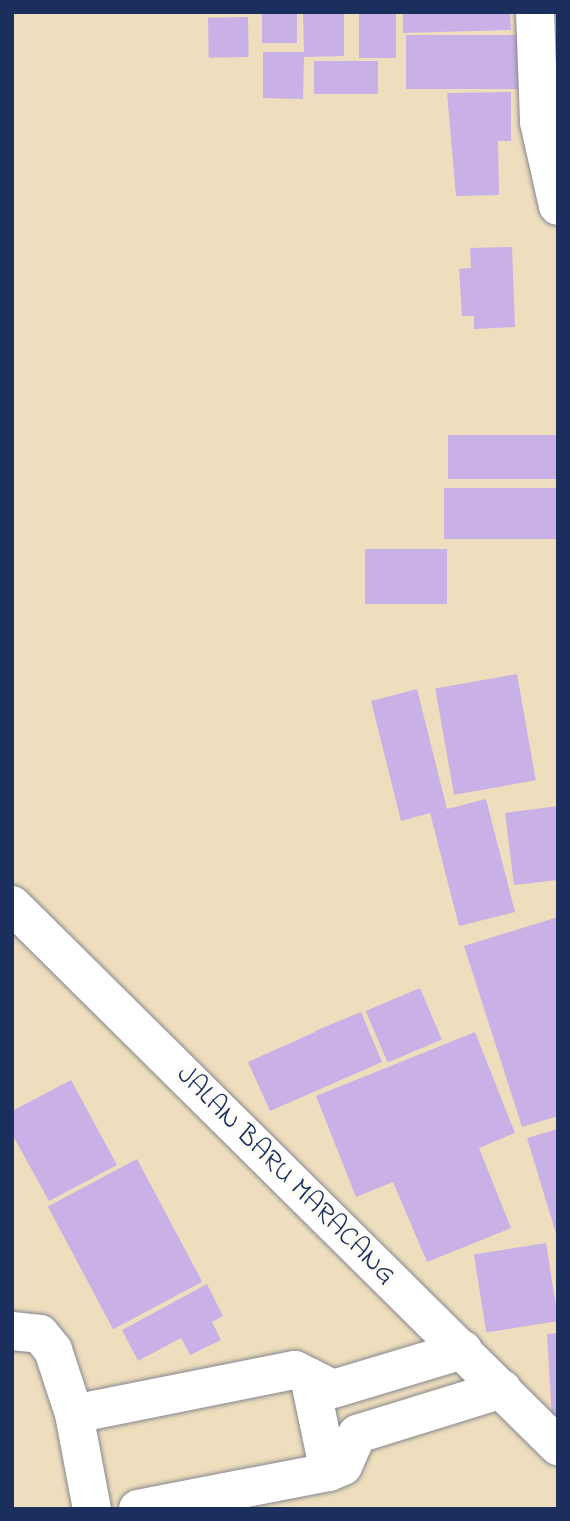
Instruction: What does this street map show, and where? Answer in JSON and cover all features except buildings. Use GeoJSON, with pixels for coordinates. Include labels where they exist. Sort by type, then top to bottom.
{"type":"FeatureCollection","features":[{"type":"Feature","properties":{"kind":"street"},"geometry":{"type":"LineString","coordinates":[[536,12],[539,122],[558,206]]}},
{"type":"Feature","properties":{"kind":"street","name":"JALAN BARU MARACANG"},"geometry":{"type":"LineString","coordinates":[[12,905],[558,1446]]}},
{"type":"Feature","properties":{"kind":"street"},"geometry":{"type":"LineString","coordinates":[[12,1331],[40,1334],[53,1350],[75,1414],[92,1509]]}},
{"type":"Feature","properties":{"kind":"street"},"geometry":{"type":"LineString","coordinates":[[75,1414],[295,1370],[333,1390],[463,1350]]}},
{"type":"Feature","properties":{"kind":"street"},"geometry":{"type":"LineString","coordinates":[[309,1377],[329,1472]]}},
{"type":"Feature","properties":{"kind":"street"},"geometry":{"type":"LineString","coordinates":[[138,1509],[329,1472],[343,1466],[357,1433],[502,1390]]}}]}
